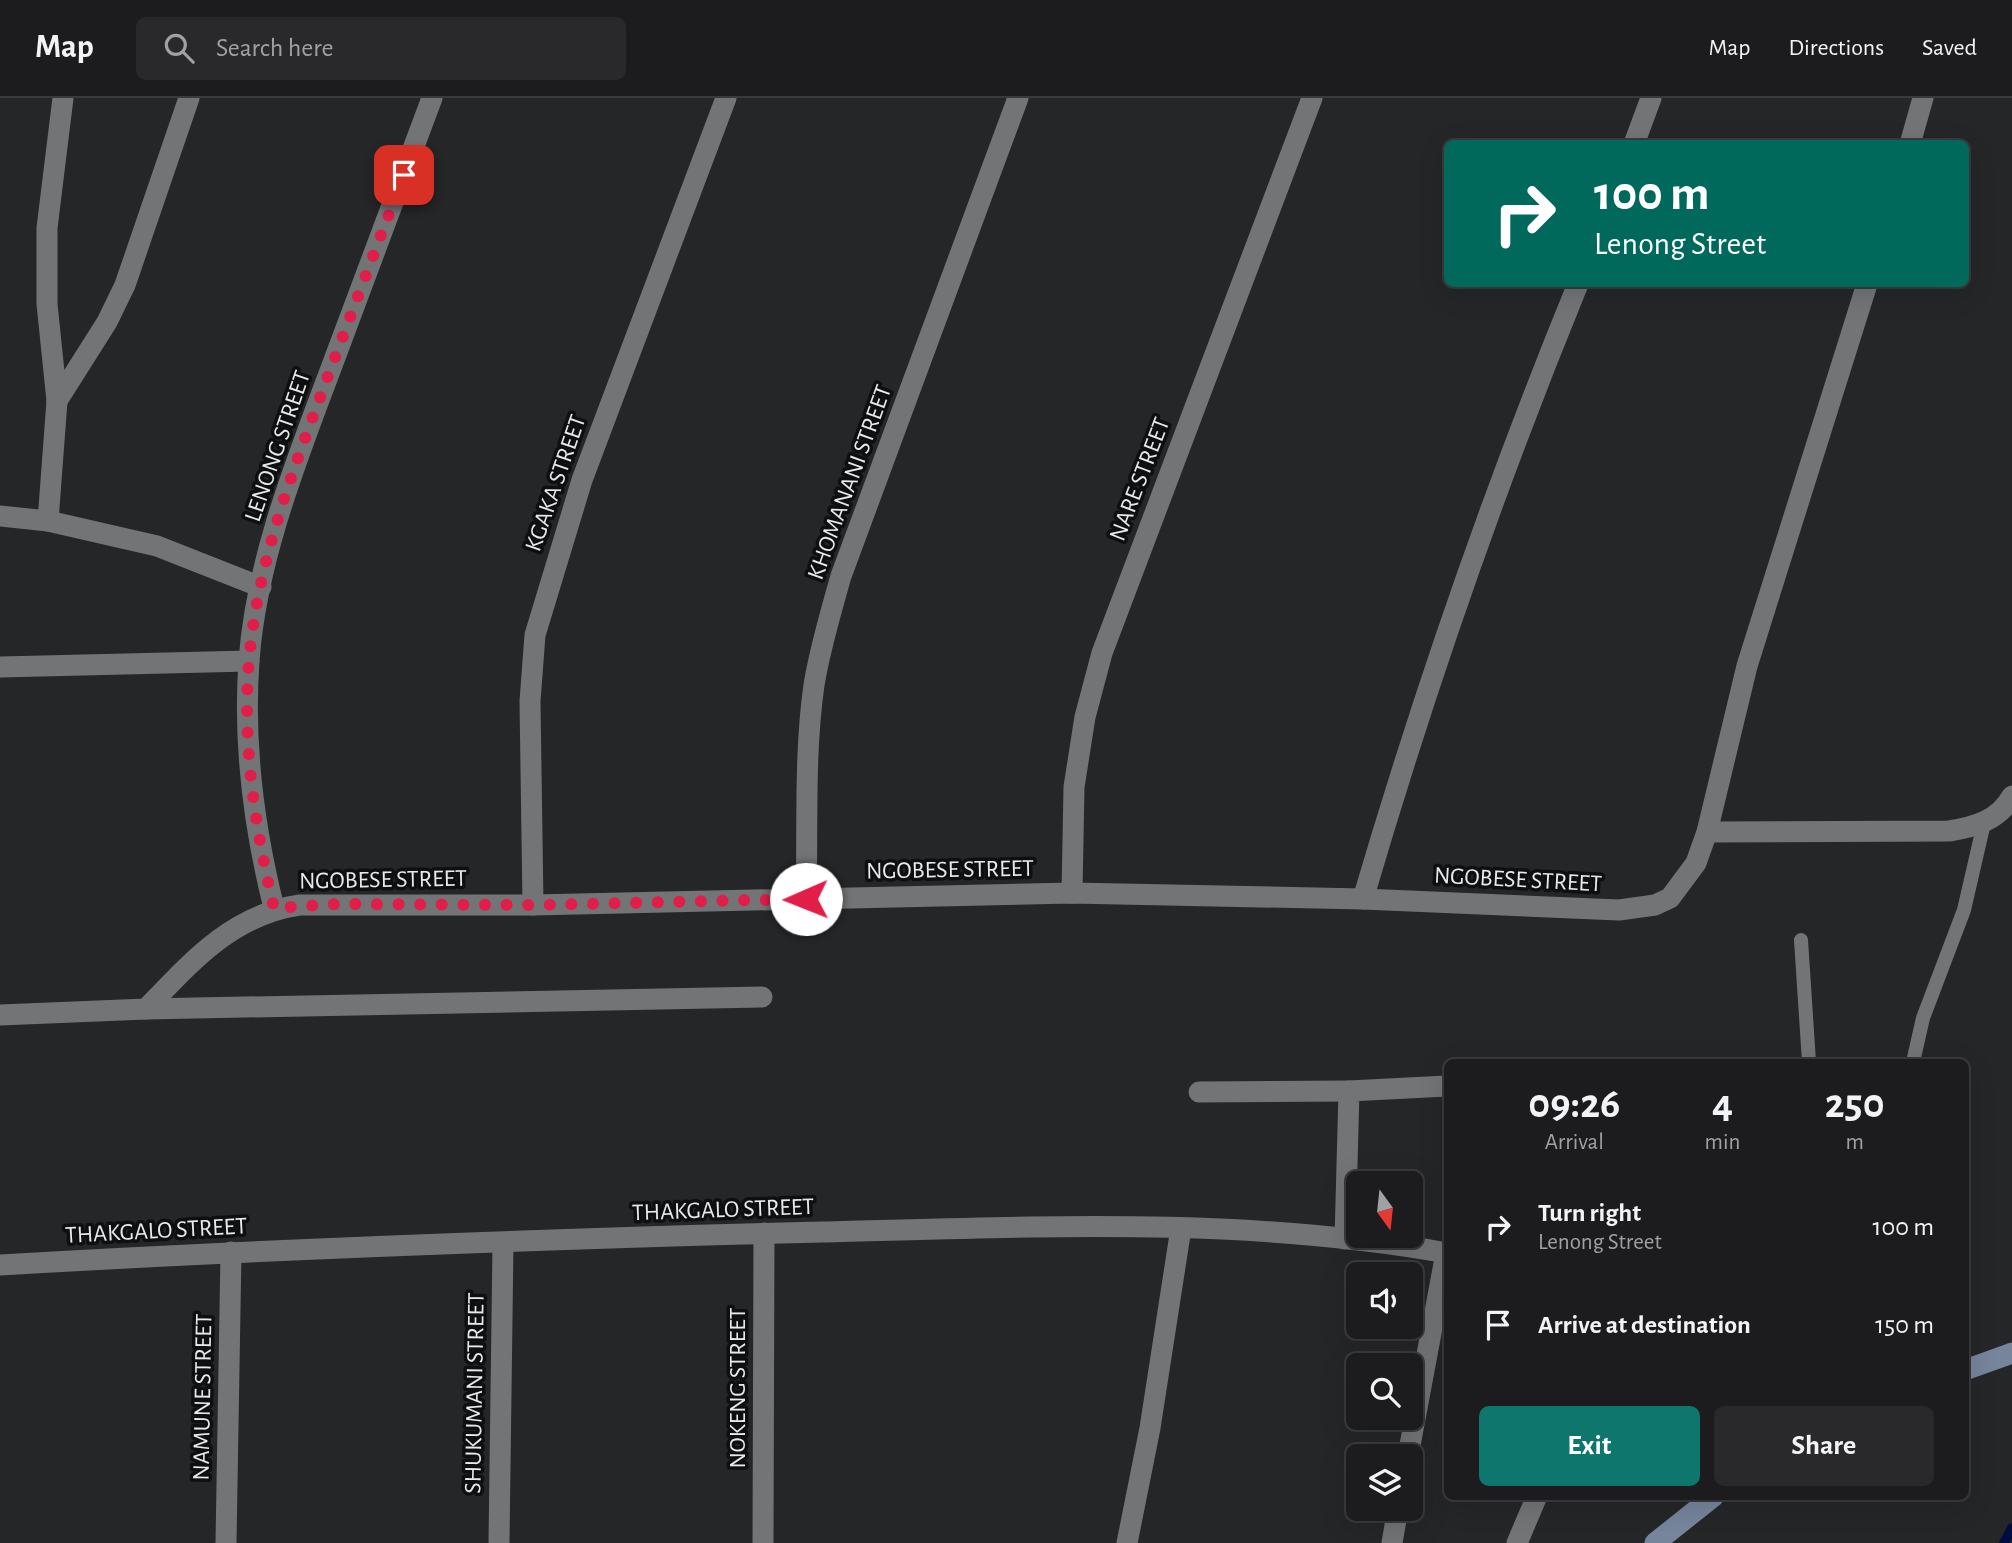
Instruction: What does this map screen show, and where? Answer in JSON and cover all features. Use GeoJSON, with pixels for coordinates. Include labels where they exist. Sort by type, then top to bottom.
{"type":"FeatureCollection","features":[{"type":"Feature","properties":{"kind":"street"},"geometry":{"type":"LineString","coordinates":[[48,521],[57,401],[47,304],[46,256],[63,98]]}},
{"type":"Feature","properties":{"kind":"street"},"geometry":{"type":"LineString","coordinates":[[57,401],[107,322],[125,285],[189,98]]}},
{"type":"Feature","properties":{"kind":"street","name":"LENONG STREET"},"geometry":{"type":"LineString","coordinates":[[274,908],[263,863],[249,762],[249,661],[261,587],[279,512],[432,98]]}},
{"type":"Feature","properties":{"kind":"street","name":"KGAKA STREET"},"geometry":{"type":"LineString","coordinates":[[533,905],[530,701],[536,635],[583,480],[726,98]]}},
{"type":"Feature","properties":{"kind":"street","name":"KHOMANANI STREET"},"geometry":{"type":"LineString","coordinates":[[806,899],[809,744],[814,684],[829,621],[841,576],[1018,98]]}},
{"type":"Feature","properties":{"kind":"street","name":"NARE STREET"},"geometry":{"type":"LineString","coordinates":[[1072,893],[1074,787],[1085,717],[1102,653],[1312,98]]}},
{"type":"Feature","properties":{"kind":"street"},"geometry":{"type":"LineString","coordinates":[[1635,140],[1651,98]]}},
{"type":"Feature","properties":{"kind":"street"},"geometry":{"type":"LineString","coordinates":[[1911,140],[1923,98]]}},
{"type":"Feature","properties":{"kind":"street"},"geometry":{"type":"LineString","coordinates":[[1363,898],[1397,783],[1435,671],[1536,388],[1577,287]]}},
{"type":"Feature","properties":{"kind":"street","name":"NGOBESE STREET"},"geometry":{"type":"LineString","coordinates":[[146,1009],[211,944],[244,922],[274,908],[337,904],[533,905],[1072,893],[1363,898],[1639,909],[1670,898],[1684,883],[1696,863],[1707,832],[1747,666],[1866,287]]}},
{"type":"Feature","properties":{"kind":"street"},"geometry":{"type":"LineString","coordinates":[[0,516],[48,521],[157,546],[261,587]]}},
{"type":"Feature","properties":{"kind":"street"},"geometry":{"type":"LineString","coordinates":[[0,667],[249,661]]}},
{"type":"Feature","properties":{"kind":"street"},"geometry":{"type":"LineString","coordinates":[[1707,832],[1930,832],[1969,828],[1997,815],[2012,796]]}},
{"type":"Feature","properties":{"kind":"street"},"geometry":{"type":"LineString","coordinates":[[0,1015],[146,1009],[762,997]]}},
{"type":"Feature","properties":{"kind":"street"},"geometry":{"type":"LineString","coordinates":[[1199,1092],[1349,1091],[1444,1086]]}},
{"type":"Feature","properties":{"kind":"street"},"geometry":{"type":"LineString","coordinates":[[1345,1239],[1349,1091]]}},
{"type":"Feature","properties":{"kind":"street","name":"THAKGALO STREET"},"geometry":{"type":"LineString","coordinates":[[0,1265],[231,1252],[764,1233],[1070,1226],[1181,1228],[1345,1239],[1444,1253]]}},
{"type":"Feature","properties":{"kind":"street"},"geometry":{"type":"LineString","coordinates":[[1127,1543],[1150,1427],[1181,1228]]}},
{"type":"Feature","properties":{"kind":"street","name":"NOKENG STREET"},"geometry":{"type":"LineString","coordinates":[[763,1543],[764,1233]]}},
{"type":"Feature","properties":{"kind":"street","name":"SHUKUMANI STREET"},"geometry":{"type":"LineString","coordinates":[[499,1543],[503,1244]]}},
{"type":"Feature","properties":{"kind":"street","name":"NAMUNE STREET"},"geometry":{"type":"LineString","coordinates":[[226,1543],[231,1252]]}},
{"type":"Feature","properties":{"kind":"street"},"geometry":{"type":"LineString","coordinates":[[1410,1444],[1444,1269]]}},
{"type":"Feature","properties":{"kind":"street"},"geometry":{"type":"LineString","coordinates":[[1969,1369],[2012,1353]]}},
{"type":"Feature","properties":{"kind":"street"},"geometry":{"type":"LineString","coordinates":[[1517,1543],[1534,1500]]}},
{"type":"Feature","properties":{"kind":"street"},"geometry":{"type":"LineString","coordinates":[[1654,1543],[1709,1500]]}},
{"type":"Feature","properties":{"kind":"street"},"geometry":{"type":"LineString","coordinates":[[1392,1543],[1396,1521]]}},
{"type":"Feature","properties":{"kind":"lane"},"geometry":{"type":"LineString","coordinates":[[1914,1059],[1923,1018],[1964,910],[1984,822]]}},
{"type":"Feature","properties":{"kind":"lane"},"geometry":{"type":"LineString","coordinates":[[1801,940],[1810,1059]]}},
{"type":"Feature","properties":{"kind":"waterway"},"geometry":{"type":"LineString","coordinates":[[2004,1543],[2012,1528]]}},
{"type":"Feature","properties":{"kind":"route"},"geometry":{"type":"LineString","coordinates":[[404,175],[279,512],[261,587],[249,661],[249,762],[263,863],[274,908],[337,904],[533,905],[806,899]]}}]}
